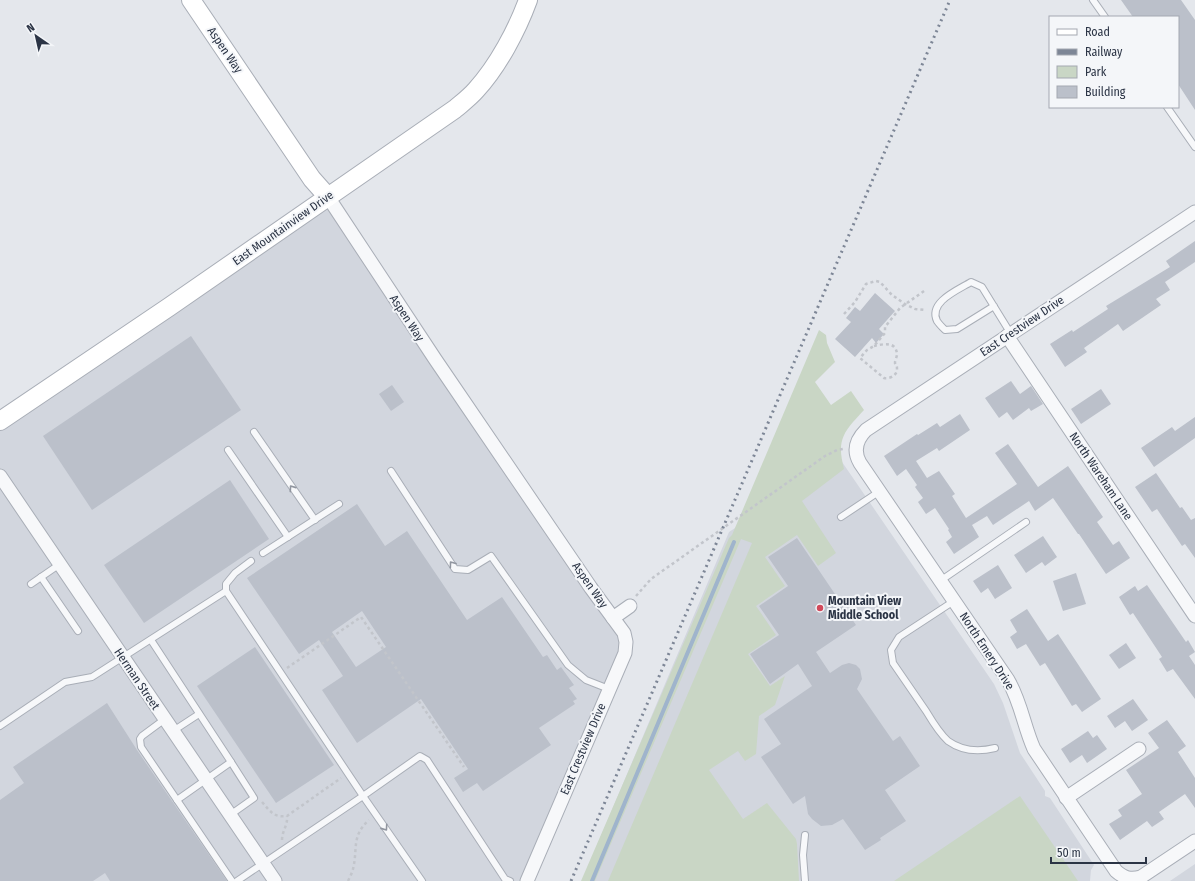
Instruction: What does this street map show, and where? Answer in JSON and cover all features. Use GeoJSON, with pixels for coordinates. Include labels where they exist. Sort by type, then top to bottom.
{"type":"FeatureCollection","features":[{"type":"Feature","properties":{"kind":"main road","name":"Aspen Way"},"geometry":{"type":"LineString","coordinates":[[190,0],[312,179],[328,197]]}},
{"type":"Feature","properties":{"kind":"main road","name":"East Mountainview Drive"},"geometry":{"type":"LineString","coordinates":[[0,421],[169,307],[455,109],[476,90],[496,63],[515,30],[528,0]]}},
{"type":"Feature","properties":{"kind":"street","name":"Aspen Way"},"geometry":{"type":"LineString","coordinates":[[328,197],[435,359],[613,618],[630,606]]}},
{"type":"Feature","properties":{"kind":"street","name":"East Crestview Drive"},"geometry":{"type":"LineString","coordinates":[[856,446],[860,437],[866,430],[1195,212]]}},
{"type":"Feature","properties":{"kind":"street","name":"North Wareham Lane"},"geometry":{"type":"LineString","coordinates":[[1009,335],[1195,616]]}},
{"type":"Feature","properties":{"kind":"street","name":"North Emery Drive"},"geometry":{"type":"LineString","coordinates":[[856,446],[858,459],[1012,687],[1034,749],[1111,865],[1124,880]]}},
{"type":"Feature","properties":{"kind":"street","name":"Herman Street"},"geometry":{"type":"LineString","coordinates":[[0,476],[275,881]]}},
{"type":"Feature","properties":{"kind":"street","name":"East Crestview Drive"},"geometry":{"type":"LineString","coordinates":[[527,881],[625,653],[626,642],[624,633],[613,618]]}},
{"type":"Feature","properties":{"kind":"street"},"geometry":{"type":"LineString","coordinates":[[1066,798],[1139,749]]}},
{"type":"Feature","properties":{"kind":"street"},"geometry":{"type":"LineString","coordinates":[[1124,880],[1144,876],[1195,841]]}},
{"type":"Feature","properties":{"kind":"lane"},"geometry":{"type":"LineString","coordinates":[[1093,0],[1104,16]]}},
{"type":"Feature","properties":{"kind":"lane"},"geometry":{"type":"LineString","coordinates":[[1168,108],[1195,147]]}},
{"type":"Feature","properties":{"kind":"lane"},"geometry":{"type":"LineString","coordinates":[[994,306],[957,329],[946,330],[937,321],[935,312],[939,302],[971,282],[982,287],[994,306],[1009,335]]}},
{"type":"Feature","properties":{"kind":"lane"},"geometry":{"type":"LineString","coordinates":[[254,432],[314,520]]}},
{"type":"Feature","properties":{"kind":"lane"},"geometry":{"type":"LineString","coordinates":[[228,450],[288,537]]}},
{"type":"Feature","properties":{"kind":"lane"},"geometry":{"type":"LineString","coordinates":[[390,471],[455,569],[468,570],[491,556],[568,666],[586,680],[609,689]]}},
{"type":"Feature","properties":{"kind":"lane"},"geometry":{"type":"LineString","coordinates":[[842,517],[880,491]]}},
{"type":"Feature","properties":{"kind":"lane"},"geometry":{"type":"LineString","coordinates":[[263,554],[339,504]]}},
{"type":"Feature","properties":{"kind":"lane"},"geometry":{"type":"LineString","coordinates":[[940,581],[1026,522]]}},
{"type":"Feature","properties":{"kind":"lane"},"geometry":{"type":"LineString","coordinates":[[251,561],[234,573],[226,584],[226,591],[375,814],[422,881]]}},
{"type":"Feature","properties":{"kind":"lane"},"geometry":{"type":"LineString","coordinates":[[31,584],[60,564]]}},
{"type":"Feature","properties":{"kind":"lane"},"geometry":{"type":"LineString","coordinates":[[41,577],[78,631]]}},
{"type":"Feature","properties":{"kind":"lane"},"geometry":{"type":"LineString","coordinates":[[0,726],[65,682],[92,677],[226,591]]}},
{"type":"Feature","properties":{"kind":"lane"},"geometry":{"type":"LineString","coordinates":[[954,601],[899,637],[891,650],[893,663],[936,727],[948,740],[974,751],[995,748]]}},
{"type":"Feature","properties":{"kind":"lane"},"geometry":{"type":"LineString","coordinates":[[151,640],[254,798],[230,815]]}},
{"type":"Feature","properties":{"kind":"lane"},"geometry":{"type":"LineString","coordinates":[[173,731],[199,714]]}},
{"type":"Feature","properties":{"kind":"lane"},"geometry":{"type":"LineString","coordinates":[[165,719],[142,736],[140,747],[232,881]]}},
{"type":"Feature","properties":{"kind":"lane"},"geometry":{"type":"LineString","coordinates":[[237,881],[420,756],[427,760],[506,880]]}},
{"type":"Feature","properties":{"kind":"lane"},"geometry":{"type":"LineString","coordinates":[[177,800],[231,762]]}},
{"type":"Feature","properties":{"kind":"lane"},"geometry":{"type":"LineString","coordinates":[[805,835],[803,855],[805,881]]}},
{"type":"Feature","properties":{"kind":"path"},"geometry":{"type":"LineString","coordinates":[[844,314],[855,302],[864,287],[870,282],[876,281],[880,282],[892,295],[905,304],[924,310]]}},
{"type":"Feature","properties":{"kind":"path"},"geometry":{"type":"LineString","coordinates":[[874,346],[889,344],[896,350],[897,355],[895,362],[898,368],[892,377],[884,378],[860,358],[867,350],[874,346],[885,333],[885,327],[900,308],[924,291]]}},
{"type":"Feature","properties":{"kind":"path"},"geometry":{"type":"LineString","coordinates":[[630,606],[639,592],[651,579],[825,456],[837,450],[843,449]]}},
{"type":"Feature","properties":{"kind":"path"},"geometry":{"type":"LineString","coordinates":[[280,672],[361,617],[464,766]]}},
{"type":"Feature","properties":{"kind":"path"},"geometry":{"type":"LineString","coordinates":[[254,798],[262,802],[272,814],[281,817],[287,816],[348,774]]}},
{"type":"Feature","properties":{"kind":"path"},"geometry":{"type":"LineString","coordinates":[[348,881],[353,870],[356,838],[362,826],[375,814]]}},
{"type":"Feature","properties":{"kind":"path"},"geometry":{"type":"LineString","coordinates":[[283,850],[282,835],[287,824],[287,816]]}},
{"type":"Feature","properties":{"kind":"shaded area"},"geometry":{"type":"Polygon","coordinates":[[[328,197],[613,618],[625,653],[532,881],[0,881],[0,419],[328,197]]]}},
{"type":"Feature","properties":{"kind":"shaded area","name":"Mountain View Middle School"},"geometry":{"type":"Polygon","coordinates":[[[840,459],[994,684],[1003,703],[1020,753],[1045,791],[1045,796],[1050,798],[1094,865],[1091,870],[1090,881],[582,881],[729,532],[840,459]]]}},
{"type":"Feature","properties":{"kind":"shaded area"},"geometry":{"type":"Polygon","coordinates":[[[1195,864],[1195,881],[1170,881],[1195,864]]]}},
{"type":"Feature","properties":{"kind":"green space"},"geometry":{"type":"Polygon","coordinates":[[[819,330],[826,335],[827,343],[835,362],[815,382],[831,405],[851,391],[864,410],[848,428],[841,444],[841,455],[844,469],[802,501],[836,553],[818,566],[797,535],[765,557],[785,586],[756,606],[776,635],[748,654],[770,686],[785,676],[775,705],[759,716],[756,754],[745,761],[738,751],[709,770],[743,819],[767,803],[796,839],[799,881],[608,881],[752,543],[741,539],[595,881],[581,881],[729,538],[732,535],[819,330]]]}},
{"type":"Feature","properties":{"kind":"green space"},"geometry":{"type":"Polygon","coordinates":[[[1020,796],[1078,881],[894,881],[1020,796]]]}},
{"type":"Feature","properties":{"kind":"building"},"geometry":{"type":"Polygon","coordinates":[[[1121,0],[1181,0],[1195,20],[1195,110],[1179,86],[1179,16],[1132,16],[1121,0]]]}},
{"type":"Feature","properties":{"kind":"building"},"geometry":{"type":"Polygon","coordinates":[[[1195,241],[1195,262],[1165,282],[1170,290],[1156,299],[1161,305],[1123,331],[1118,324],[1084,348],[1087,352],[1065,367],[1050,344],[1072,330],[1073,332],[1108,309],[1106,306],[1170,267],[1166,261],[1195,241]]]}},
{"type":"Feature","properties":{"kind":"building"},"geometry":{"type":"Polygon","coordinates":[[[875,293],[895,311],[879,329],[884,334],[876,343],[872,338],[855,357],[835,339],[851,322],[846,318],[855,307],[860,311],[875,293]]]}},
{"type":"Feature","properties":{"kind":"building"},"geometry":{"type":"Polygon","coordinates":[[[191,336],[241,410],[92,510],[43,436],[191,336]]]}},
{"type":"Feature","properties":{"kind":"building"},"geometry":{"type":"Polygon","coordinates":[[[1011,381],[1020,394],[1031,386],[1043,404],[1031,411],[1029,408],[1013,420],[1007,412],[999,418],[985,398],[1011,381]]]}},
{"type":"Feature","properties":{"kind":"building"},"geometry":{"type":"Polygon","coordinates":[[[392,385],[404,402],[391,411],[379,394],[392,385]]]}},
{"type":"Feature","properties":{"kind":"building"},"geometry":{"type":"Polygon","coordinates":[[[1101,389],[1111,404],[1081,424],[1071,409],[1101,389]]]}},
{"type":"Feature","properties":{"kind":"building"},"geometry":{"type":"Polygon","coordinates":[[[960,414],[970,430],[939,451],[937,448],[916,461],[927,478],[939,471],[955,494],[952,496],[966,518],[1017,484],[995,453],[1008,444],[1038,487],[1068,466],[1103,517],[1097,522],[1113,545],[1119,541],[1130,558],[1106,574],[1053,498],[1035,511],[1029,501],[993,525],[987,516],[972,525],[979,537],[954,554],[946,542],[952,537],[948,530],[949,529],[935,508],[926,514],[918,502],[923,498],[915,487],[917,485],[906,469],[897,476],[884,456],[917,434],[918,435],[937,423],[940,427],[960,414]]]}},
{"type":"Feature","properties":{"kind":"building"},"geometry":{"type":"Polygon","coordinates":[[[1195,417],[1195,438],[1154,467],[1141,448],[1172,427],[1175,431],[1195,417]]]}},
{"type":"Feature","properties":{"kind":"building"},"geometry":{"type":"Polygon","coordinates":[[[1156,473],[1180,508],[1182,507],[1191,520],[1195,518],[1195,558],[1185,544],[1182,546],[1157,509],[1152,512],[1135,487],[1156,473]]]}},
{"type":"Feature","properties":{"kind":"building"},"geometry":{"type":"Polygon","coordinates":[[[230,480],[269,539],[144,623],[104,565],[230,480]]]}},
{"type":"Feature","properties":{"kind":"building"},"geometry":{"type":"Polygon","coordinates":[[[357,504],[385,546],[407,531],[467,620],[502,597],[543,657],[547,655],[557,670],[561,667],[574,685],[569,688],[577,699],[573,701],[575,704],[539,728],[551,745],[483,791],[477,783],[463,792],[454,778],[468,769],[421,699],[357,743],[322,690],[343,676],[319,640],[299,654],[247,578],[357,504]],[[362,611],[332,632],[356,667],[386,647],[362,611]]]}},
{"type":"Feature","properties":{"kind":"building"},"geometry":{"type":"Polygon","coordinates":[[[1043,536],[1057,557],[1045,566],[1042,562],[1026,573],[1014,555],[1043,536]]]}},
{"type":"Feature","properties":{"kind":"building"},"geometry":{"type":"Polygon","coordinates":[[[797,538],[856,625],[816,652],[830,673],[842,665],[849,663],[856,665],[860,669],[862,679],[857,689],[893,741],[900,736],[920,766],[885,790],[906,821],[865,850],[843,819],[832,825],[821,826],[808,814],[805,796],[793,804],[761,757],[781,744],[764,719],[812,686],[798,664],[770,684],[750,654],[779,635],[759,606],[788,586],[768,557],[797,538]]]}},
{"type":"Feature","properties":{"kind":"building"},"geometry":{"type":"Polygon","coordinates":[[[998,565],[1012,588],[995,599],[988,588],[981,593],[973,581],[998,565]]]}},
{"type":"Feature","properties":{"kind":"building"},"geometry":{"type":"Polygon","coordinates":[[[1076,573],[1086,604],[1063,611],[1053,581],[1076,573]]]}},
{"type":"Feature","properties":{"kind":"building"},"geometry":{"type":"Polygon","coordinates":[[[1147,585],[1186,642],[1188,640],[1195,652],[1189,656],[1195,665],[1195,699],[1173,669],[1167,672],[1159,659],[1162,657],[1133,613],[1130,615],[1119,597],[1135,586],[1138,591],[1147,585]]]}},
{"type":"Feature","properties":{"kind":"building"},"geometry":{"type":"Polygon","coordinates":[[[1027,609],[1048,641],[1058,634],[1101,699],[1082,712],[1076,704],[1072,706],[1045,663],[1040,666],[1026,644],[1017,649],[1010,637],[1017,632],[1010,620],[1027,609]]]}},
{"type":"Feature","properties":{"kind":"building"},"geometry":{"type":"Polygon","coordinates":[[[1126,643],[1136,658],[1119,669],[1109,655],[1126,643]]]}},
{"type":"Feature","properties":{"kind":"building"},"geometry":{"type":"Polygon","coordinates":[[[255,647],[334,765],[276,803],[197,686],[255,647]]]}},
{"type":"Feature","properties":{"kind":"building"},"geometry":{"type":"Polygon","coordinates":[[[1133,699],[1148,720],[1132,731],[1125,721],[1115,728],[1107,716],[1133,699]]]}},
{"type":"Feature","properties":{"kind":"building"},"geometry":{"type":"Polygon","coordinates":[[[107,703],[137,750],[227,881],[110,881],[105,873],[93,881],[0,881],[0,800],[24,783],[13,767],[107,703]]]}},
{"type":"Feature","properties":{"kind":"building"},"geometry":{"type":"Polygon","coordinates":[[[1167,720],[1186,746],[1178,752],[1195,778],[1195,808],[1185,794],[1159,812],[1164,819],[1152,827],[1147,821],[1120,840],[1109,824],[1122,816],[1118,810],[1142,794],[1126,770],[1159,748],[1148,733],[1167,720]]]}},
{"type":"Feature","properties":{"kind":"building"},"geometry":{"type":"Polygon","coordinates":[[[1088,731],[1093,738],[1097,735],[1107,749],[1087,763],[1082,755],[1070,763],[1061,749],[1088,731]]]}},
{"type":"Feature","properties":{"kind":"waterway"},"geometry":{"type":"LineString","coordinates":[[592,881],[734,542]]}},
{"type":"Feature","properties":{"kind":"railway"},"geometry":{"type":"LineString","coordinates":[[571,881],[950,0]]}},
{"type":"Feature","properties":{"kind":"place","name":"Mountain View Middle School"},"geometry":{"type":"Point","coordinates":[820,608]}}]}
